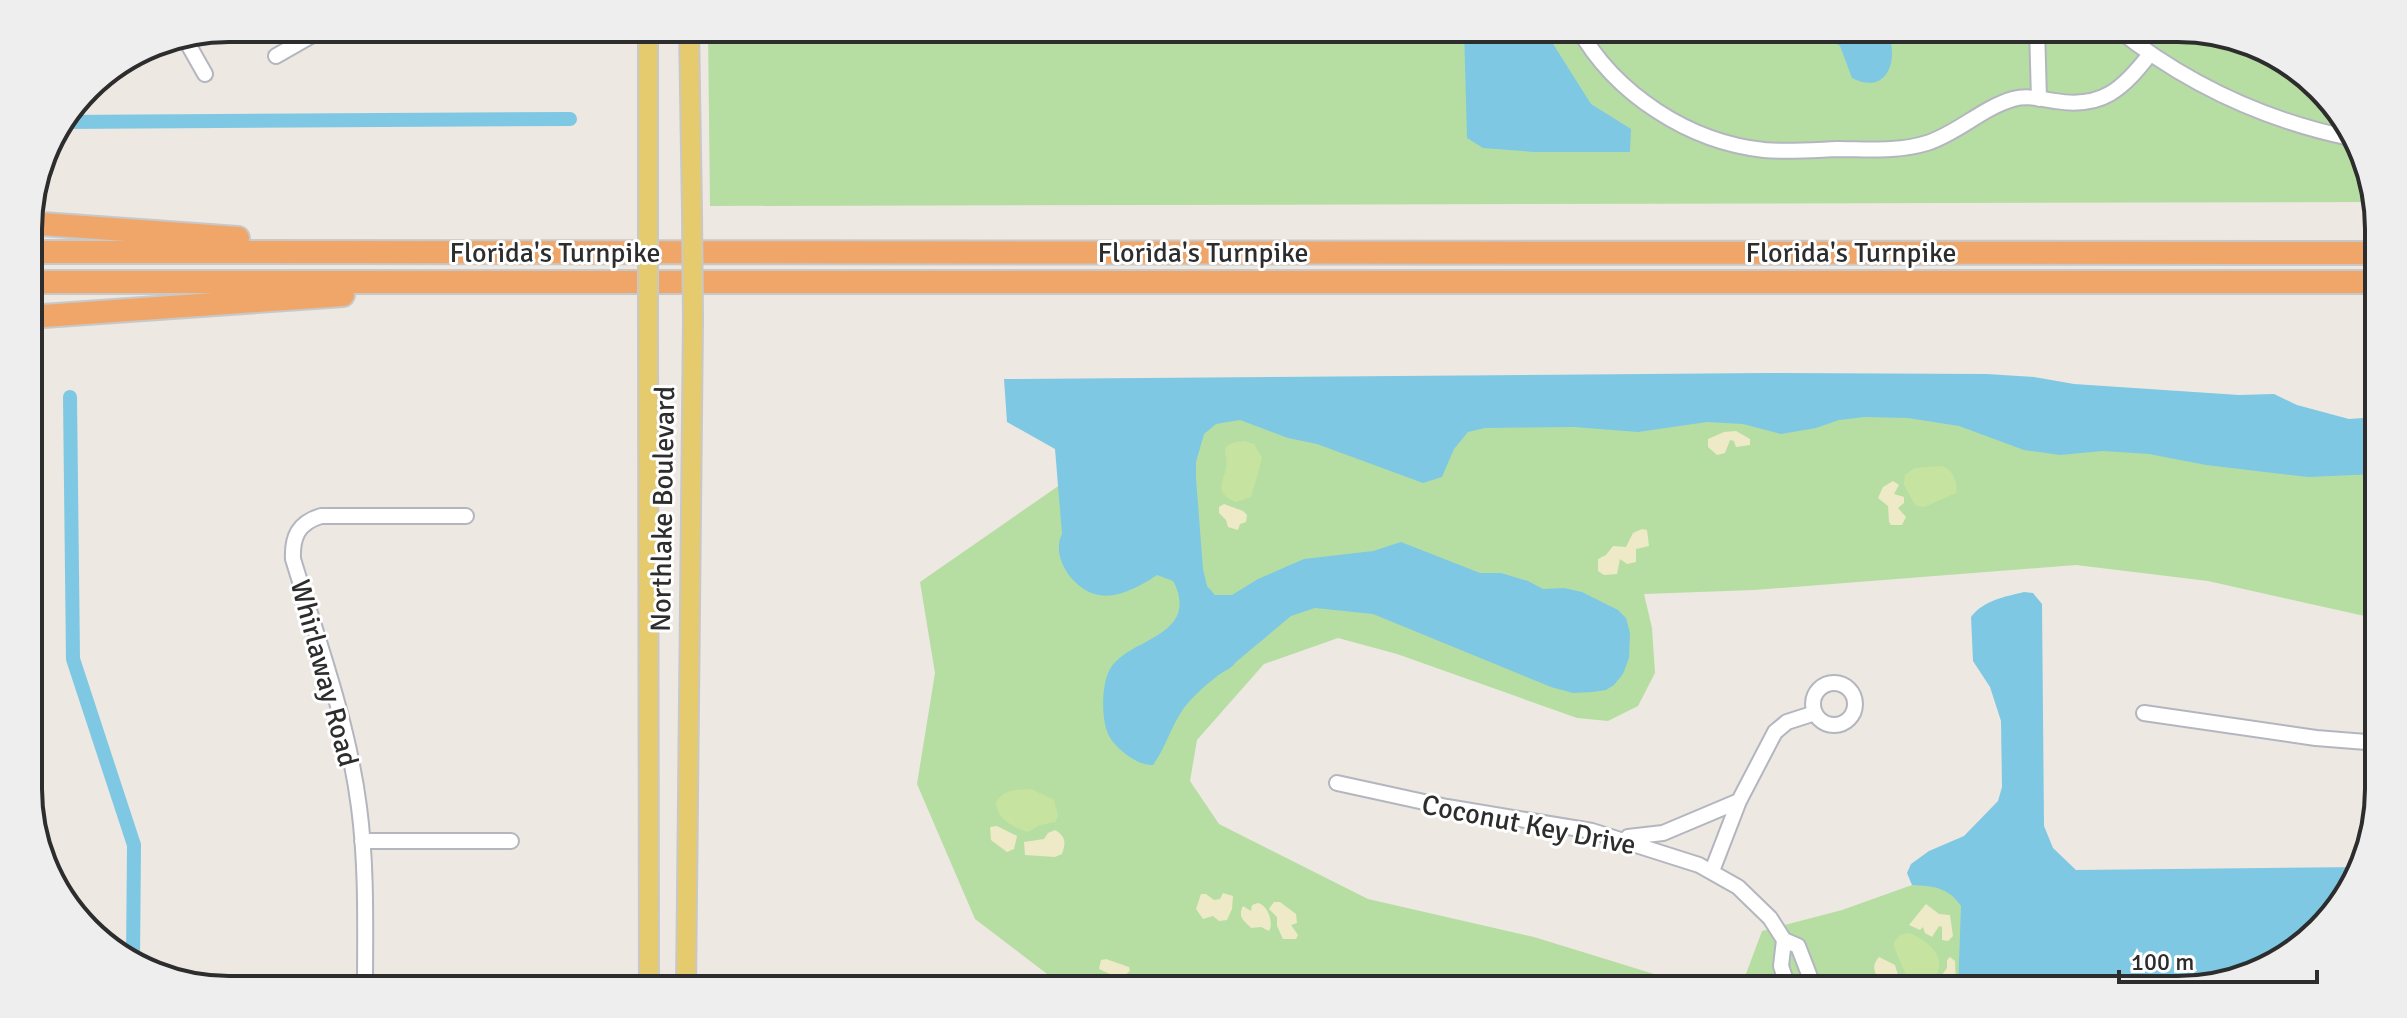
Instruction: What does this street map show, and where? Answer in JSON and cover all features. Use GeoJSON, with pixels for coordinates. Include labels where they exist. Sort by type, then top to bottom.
{"type":"FeatureCollection","features":[{"type":"Feature","properties":{"kind":"highway"},"geometry":{"type":"LineString","coordinates":[[42,224],[427,250]]}},
{"type":"Feature","properties":{"kind":"highway","name":"Florida's Turnpike"},"geometry":{"type":"LineString","coordinates":[[42,252],[2365,253]]}},
{"type":"Feature","properties":{"kind":"highway","name":"Florida's Turnpike"},"geometry":{"type":"LineString","coordinates":[[42,282],[2365,282]]}},
{"type":"Feature","properties":{"kind":"highway"},"geometry":{"type":"LineString","coordinates":[[42,316],[484,282]]}},
{"type":"Feature","properties":{"kind":"main road","name":"Northlake Boulevard"},"geometry":{"type":"LineString","coordinates":[[648,42],[649,976]]}},
{"type":"Feature","properties":{"kind":"main road","name":"Northlake Boulevard"},"geometry":{"type":"LineString","coordinates":[[686,976],[693,320],[689,42]]}},
{"type":"Feature","properties":{"kind":"street"},"geometry":{"type":"LineString","coordinates":[[276,56],[300,42]]}},
{"type":"Feature","properties":{"kind":"street"},"geometry":{"type":"LineString","coordinates":[[1588,42],[1614,77],[1656,111],[1697,131],[1764,150],[1903,149],[1948,135],[2008,101],[2029,96],[2071,104],[2098,100],[2120,88],[2150,54]]}},
{"type":"Feature","properties":{"kind":"street"},"geometry":{"type":"LineString","coordinates":[[2037,42],[2039,99]]}},
{"type":"Feature","properties":{"kind":"street"},"geometry":{"type":"LineString","coordinates":[[2134,42],[2205,87],[2242,105],[2340,135]]}},
{"type":"Feature","properties":{"kind":"street"},"geometry":{"type":"LineString","coordinates":[[189,47],[205,74]]}},
{"type":"Feature","properties":{"kind":"street","name":"Whirlaway Road"},"geometry":{"type":"LineString","coordinates":[[365,976],[359,805],[345,734],[293,559],[293,542],[303,525],[321,516],[466,516]]}},
{"type":"Feature","properties":{"kind":"street"},"geometry":{"type":"LineString","coordinates":[[1712,871],[1739,801],[1775,732],[1787,722],[1815,713]]}},
{"type":"Feature","properties":{"kind":"street"},"geometry":{"type":"LineString","coordinates":[[2144,713],[2316,738],[2365,742]]}},
{"type":"Feature","properties":{"kind":"street","name":"Coconut Key Drive"},"geometry":{"type":"LineString","coordinates":[[1337,783],[1447,807],[1548,822],[1615,838],[1712,871],[1738,887],[1770,918],[1784,940],[1798,946],[1810,976]]}},
{"type":"Feature","properties":{"kind":"street"},"geometry":{"type":"LineString","coordinates":[[1615,838],[1663,833],[1739,801]]}},
{"type":"Feature","properties":{"kind":"street"},"geometry":{"type":"LineString","coordinates":[[362,841],[511,841]]}},
{"type":"Feature","properties":{"kind":"street"},"geometry":{"type":"LineString","coordinates":[[1784,940],[1781,966],[1784,976]]}},
{"type":"Feature","properties":{"kind":"green space"},"geometry":{"type":"Polygon","coordinates":[[[708,42],[2190,42],[2250,56],[2272,67],[2310,97],[2340,135],[2359,180],[2363,202],[710,206],[708,42]]]}},
{"type":"Feature","properties":{"kind":"green space"},"geometry":{"type":"Polygon","coordinates":[[[1994,413],[2365,465],[2365,616],[2208,581],[2076,565],[1754,590],[1644,594],[1652,628],[1655,673],[1638,706],[1608,721],[1577,718],[1397,654],[1338,638],[1264,664],[1197,740],[1190,781],[1219,824],[1368,899],[1534,937],[1661,976],[1050,976],[975,919],[917,784],[935,673],[920,582],[1162,414],[1994,413]]]}},
{"type":"Feature","properties":{"kind":"green space"},"geometry":{"type":"Polygon","coordinates":[[[1244,441],[1254,444],[1262,458],[1251,497],[1236,502],[1225,495],[1222,488],[1227,463],[1225,450],[1229,445],[1244,441]]]}},
{"type":"Feature","properties":{"kind":"green space"},"geometry":{"type":"Polygon","coordinates":[[[1942,466],[1954,477],[1956,493],[1924,507],[1915,505],[1904,485],[1905,475],[1915,468],[1942,466]]]}},
{"type":"Feature","properties":{"kind":"green space"},"geometry":{"type":"Polygon","coordinates":[[[1031,789],[1054,800],[1058,816],[1055,822],[1028,832],[1003,818],[996,803],[1006,793],[1031,789]]]}},
{"type":"Feature","properties":{"kind":"green space"},"geometry":{"type":"Polygon","coordinates":[[[1962,883],[1968,976],[1745,976],[1762,931],[1842,910],[1912,885],[1962,883]]]}},
{"type":"Feature","properties":{"kind":"green space"},"geometry":{"type":"Polygon","coordinates":[[[1910,933],[1934,950],[1939,964],[1936,976],[1907,976],[1894,946],[1900,935],[1910,933]]]}},
{"type":"Feature","properties":{"kind":"sand"},"geometry":{"type":"Polygon","coordinates":[[[1736,431],[1750,439],[1750,445],[1736,447],[1730,440],[1725,453],[1717,455],[1708,447],[1708,439],[1736,431]]]}},
{"type":"Feature","properties":{"kind":"sand"},"geometry":{"type":"Polygon","coordinates":[[[1893,481],[1899,485],[1894,494],[1904,497],[1904,503],[1898,508],[1906,517],[1902,525],[1891,525],[1888,506],[1878,498],[1883,487],[1893,481]]]}},
{"type":"Feature","properties":{"kind":"sand"},"geometry":{"type":"Polygon","coordinates":[[[1224,504],[1247,515],[1246,522],[1240,524],[1238,530],[1228,527],[1219,513],[1219,507],[1224,504]]]}},
{"type":"Feature","properties":{"kind":"sand"},"geometry":{"type":"Polygon","coordinates":[[[1647,530],[1649,546],[1636,549],[1636,562],[1627,564],[1620,559],[1617,574],[1604,575],[1598,571],[1598,559],[1613,546],[1626,547],[1633,533],[1647,530]]]}},
{"type":"Feature","properties":{"kind":"sand"},"geometry":{"type":"Polygon","coordinates":[[[997,826],[1017,836],[1014,849],[1007,852],[991,840],[990,827],[997,826]]]}},
{"type":"Feature","properties":{"kind":"sand"},"geometry":{"type":"Polygon","coordinates":[[[1055,830],[1064,840],[1062,854],[1055,857],[1025,855],[1024,842],[1044,839],[1055,830]]]}},
{"type":"Feature","properties":{"kind":"sand"},"geometry":{"type":"Polygon","coordinates":[[[1223,893],[1233,896],[1227,920],[1219,921],[1213,916],[1203,919],[1196,909],[1201,894],[1214,900],[1220,899],[1223,893]]]}},
{"type":"Feature","properties":{"kind":"sand"},"geometry":{"type":"Polygon","coordinates":[[[1274,902],[1280,902],[1296,914],[1297,923],[1291,925],[1298,935],[1296,939],[1283,939],[1277,917],[1269,909],[1274,902]]]}},
{"type":"Feature","properties":{"kind":"sand"},"geometry":{"type":"Polygon","coordinates":[[[1258,903],[1265,907],[1269,915],[1269,931],[1261,927],[1251,928],[1241,916],[1243,906],[1251,911],[1252,905],[1258,903]]]}},
{"type":"Feature","properties":{"kind":"sand"},"geometry":{"type":"Polygon","coordinates":[[[1926,904],[1939,914],[1950,915],[1953,936],[1948,941],[1942,940],[1942,927],[1939,926],[1932,937],[1925,933],[1923,927],[1920,930],[1909,925],[1926,904]]]}},
{"type":"Feature","properties":{"kind":"sand"},"geometry":{"type":"Polygon","coordinates":[[[1879,957],[1895,965],[1898,976],[1877,976],[1874,970],[1879,957]]]}},
{"type":"Feature","properties":{"kind":"sand"},"geometry":{"type":"Polygon","coordinates":[[[1950,957],[1955,961],[1956,976],[1941,976],[1947,968],[1950,957]]]}},
{"type":"Feature","properties":{"kind":"sand"},"geometry":{"type":"Polygon","coordinates":[[[1101,960],[1129,967],[1130,971],[1127,976],[1112,976],[1099,969],[1101,960]]]}},
{"type":"Feature","properties":{"kind":"water"},"geometry":{"type":"Polygon","coordinates":[[[1464,42],[1552,42],[1591,104],[1631,129],[1630,152],[1535,152],[1483,148],[1467,138],[1464,42]]]}},
{"type":"Feature","properties":{"kind":"water"},"geometry":{"type":"Polygon","coordinates":[[[1834,42],[1891,42],[1888,70],[1883,78],[1875,82],[1852,78],[1840,46],[1834,42]]]}},
{"type":"Feature","properties":{"kind":"water"},"geometry":{"type":"Polygon","coordinates":[[[1767,373],[2034,377],[2074,384],[2239,395],[2274,394],[2297,405],[2349,419],[2365,418],[2365,475],[2308,477],[2206,465],[2149,454],[2103,451],[2060,455],[2024,450],[1959,426],[1908,418],[1865,417],[1781,434],[1743,424],[1707,422],[1638,432],[1574,427],[1485,428],[1468,432],[1454,449],[1442,477],[1423,483],[1240,420],[1216,424],[1204,434],[1196,462],[1203,569],[1207,586],[1215,595],[1232,595],[1258,579],[1304,559],[1373,551],[1401,542],[1480,573],[1501,573],[1543,589],[1564,588],[1582,592],[1618,610],[1626,618],[1630,633],[1629,658],[1623,674],[1606,690],[1573,693],[1551,687],[1373,614],[1315,608],[1291,616],[1195,696],[1179,715],[1153,765],[1147,765],[1122,751],[1109,736],[1103,712],[1104,693],[1107,676],[1116,661],[1174,621],[1180,601],[1177,591],[1173,581],[1157,575],[1130,590],[1106,596],[1090,592],[1073,580],[1059,553],[1062,534],[1055,449],[1007,422],[1004,379],[1767,373]]]}},
{"type":"Feature","properties":{"kind":"water"},"geometry":{"type":"Polygon","coordinates":[[[2024,592],[2033,593],[2042,604],[2044,826],[2053,848],[2076,870],[2348,867],[2326,903],[2310,921],[2272,951],[2250,962],[2190,976],[1958,976],[1961,906],[1940,889],[1912,885],[1907,873],[1911,864],[1929,851],[1964,836],[1998,801],[2002,787],[2001,721],[1990,687],[1973,661],[1971,617],[1988,603],[2024,592]]]}},
{"type":"Feature","properties":{"kind":"waterway"},"geometry":{"type":"LineString","coordinates":[[75,122],[570,119]]}},
{"type":"Feature","properties":{"kind":"waterway"},"geometry":{"type":"LineString","coordinates":[[70,397],[73,659],[134,845],[133,950]]}}]}
